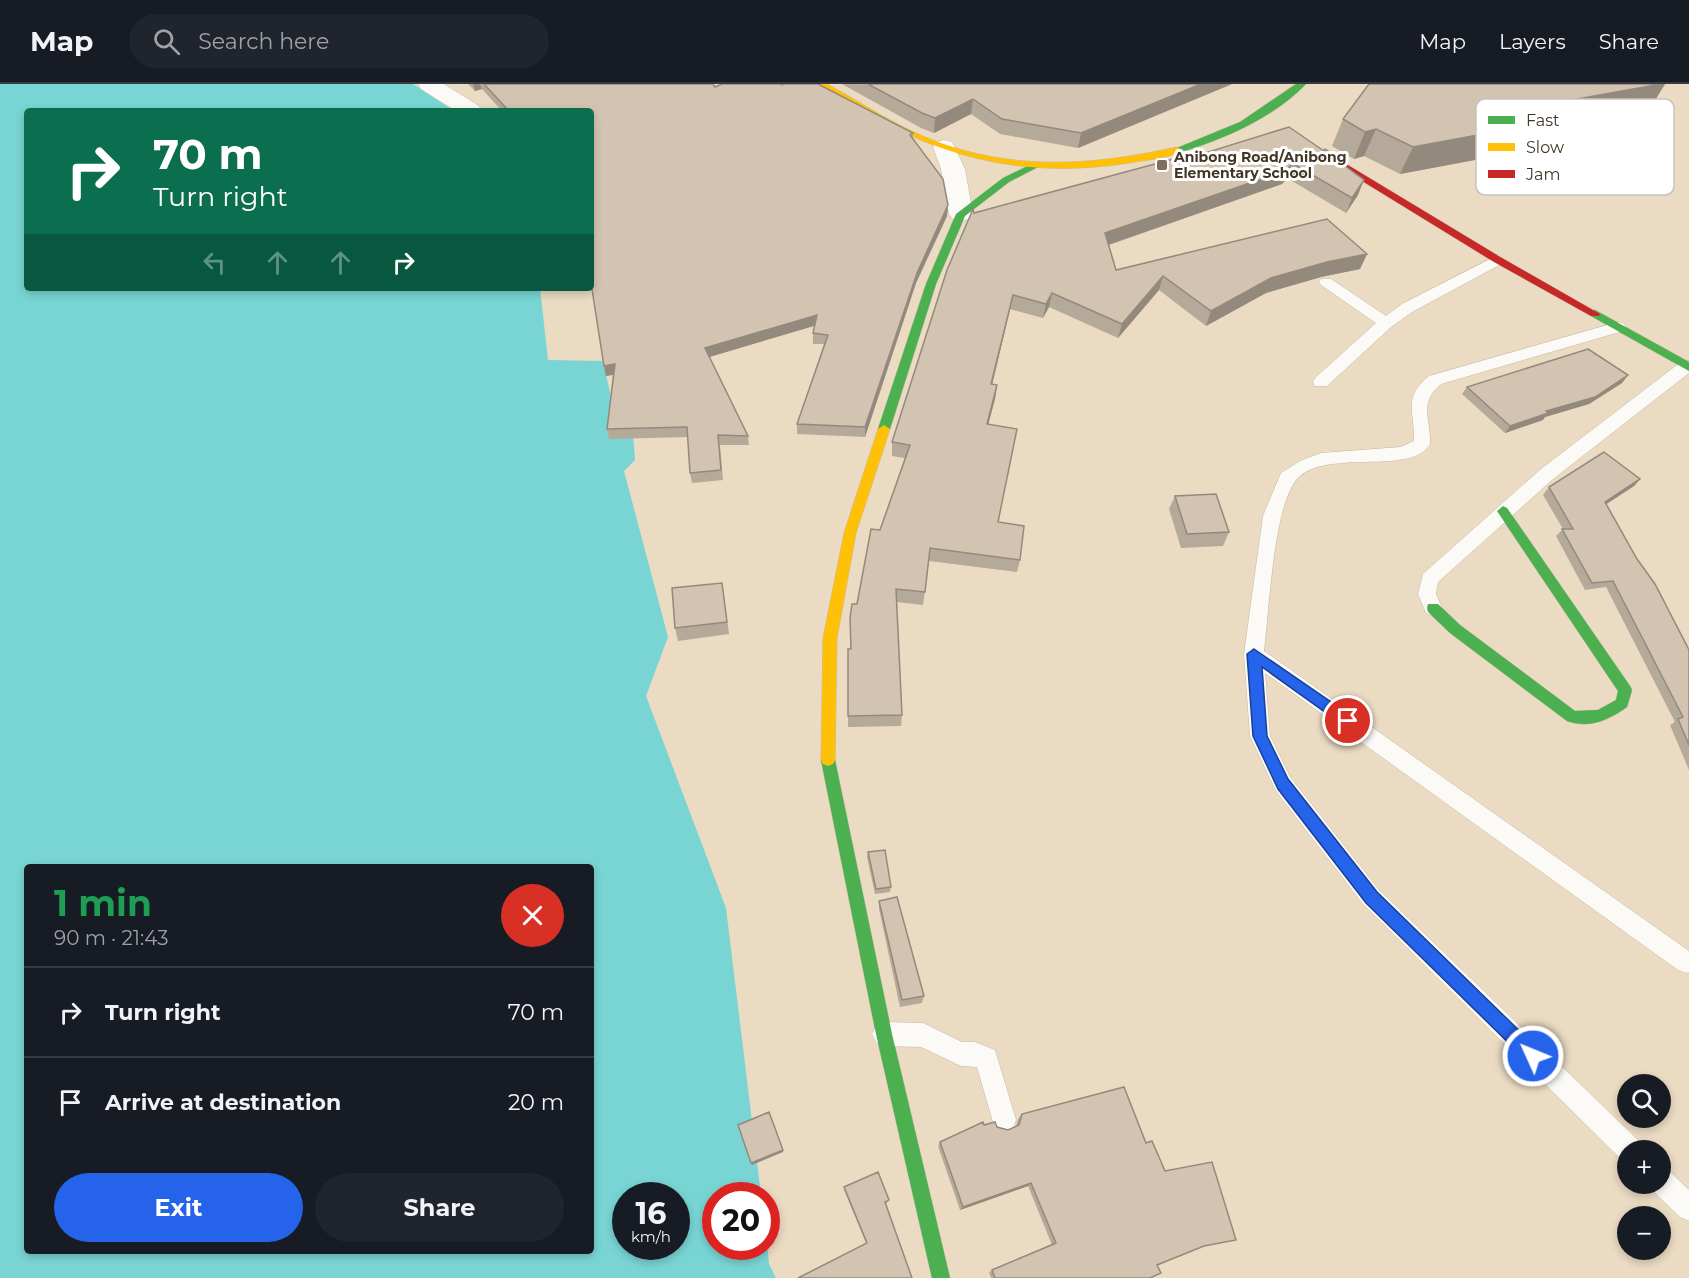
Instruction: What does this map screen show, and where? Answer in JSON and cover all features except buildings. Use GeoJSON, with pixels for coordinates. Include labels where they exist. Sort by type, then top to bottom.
{"type":"FeatureCollection","features":[{"type":"Feature","properties":{"kind":"street"},"geometry":{"type":"LineString","coordinates":[[429,84],[466,108]]}},
{"type":"Feature","properties":{"kind":"street"},"geometry":{"type":"LineString","coordinates":[[821,84],[922,139],[992,160],[1033,167],[1078,167],[1135,159],[1204,143],[1266,118],[1302,84]]}},
{"type":"Feature","properties":{"kind":"street"},"geometry":{"type":"LineString","coordinates":[[1300,139],[1498,260],[1688,367]]}},
{"type":"Feature","properties":{"kind":"street"},"geometry":{"type":"LineString","coordinates":[[944,147],[953,169],[961,214]]}},
{"type":"Feature","properties":{"kind":"street"},"geometry":{"type":"LineString","coordinates":[[941,1278],[884,1034],[828,766],[830,638],[850,533],[931,284],[961,214],[1006,180],[1033,167]]}},
{"type":"Feature","properties":{"kind":"street"},"geometry":{"type":"LineString","coordinates":[[1433,608],[1455,629],[1572,717],[1587,720],[1604,717],[1622,703],[1625,690],[1503,512]]}},
{"type":"Feature","properties":{"kind":"lane"},"geometry":{"type":"LineString","coordinates":[[1321,382],[1386,322],[1407,308],[1498,260]]}},
{"type":"Feature","properties":{"kind":"lane"},"geometry":{"type":"LineString","coordinates":[[1326,282],[1386,322]]}},
{"type":"Feature","properties":{"kind":"lane"},"geometry":{"type":"LineString","coordinates":[[1618,327],[1435,380],[1424,388],[1417,403],[1423,434],[1422,444],[1415,449],[1404,453],[1322,459],[1306,465],[1287,478],[1272,516],[1254,654],[1260,736],[1283,784],[1371,897],[1620,1140]]}},
{"type":"Feature","properties":{"kind":"lane"},"geometry":{"type":"LineString","coordinates":[[1433,608],[1427,594],[1430,579],[1547,474],[1688,367]]}},
{"type":"Feature","properties":{"kind":"lane"},"geometry":{"type":"LineString","coordinates":[[1254,654],[1686,962]]}},
{"type":"Feature","properties":{"kind":"lane"},"geometry":{"type":"LineString","coordinates":[[884,1034],[923,1035],[961,1054],[975,1054],[987,1058],[1004,1120]]}},
{"type":"Feature","properties":{"kind":"lane"},"geometry":{"type":"LineString","coordinates":[[1671,1191],[1689,1208]]}},
{"type":"Feature","properties":{"kind":"water"},"geometry":{"type":"Polygon","coordinates":[[[0,84],[413,84],[449,108],[24,108],[24,291],[540,291],[548,360],[603,361],[613,406],[633,434],[635,460],[624,471],[668,637],[646,696],[726,908],[759,1182],[702,1182],[702,1260],[769,1260],[776,1278],[0,1278],[0,84]]]}},
{"type":"Feature","properties":{"kind":"traffic: fast"},"geometry":{"type":"LineString","coordinates":[[1177,150],[1228,132],[1273,105],[1302,84]]}},
{"type":"Feature","properties":{"kind":"traffic: fast"},"geometry":{"type":"LineString","coordinates":[[884,429],[931,284],[961,214],[1006,180],[1033,167]]}},
{"type":"Feature","properties":{"kind":"traffic: fast"},"geometry":{"type":"LineString","coordinates":[[1595,314],[1689,367]]}},
{"type":"Feature","properties":{"kind":"traffic: fast"},"geometry":{"type":"LineString","coordinates":[[1433,608],[1455,629],[1572,717],[1598,716],[1622,703],[1625,690],[1503,511]]}},
{"type":"Feature","properties":{"kind":"traffic: fast"},"geometry":{"type":"LineString","coordinates":[[828,760],[884,1034],[941,1278]]}},
{"type":"Feature","properties":{"kind":"traffic: slow"},"geometry":{"type":"LineString","coordinates":[[821,84],[913,135],[946,148],[1011,163],[1076,166],[1143,158],[1177,150]]}},
{"type":"Feature","properties":{"kind":"traffic: slow"},"geometry":{"type":"LineString","coordinates":[[828,760],[830,638],[850,533],[884,429]]}},
{"type":"Feature","properties":{"kind":"traffic: jam"},"geometry":{"type":"LineString","coordinates":[[1313,147],[1498,260],[1595,314]]}},
{"type":"Feature","properties":{"kind":"place","name":"Anibong Road/Anibong Elementary School"},"geometry":{"type":"Point","coordinates":[1162,165]}},
{"type":"Feature","properties":{"kind":"route"},"geometry":{"type":"LineString","coordinates":[[1348,721],[1254,654],[1260,736],[1283,784],[1371,897],[1533,1056]]}}]}
